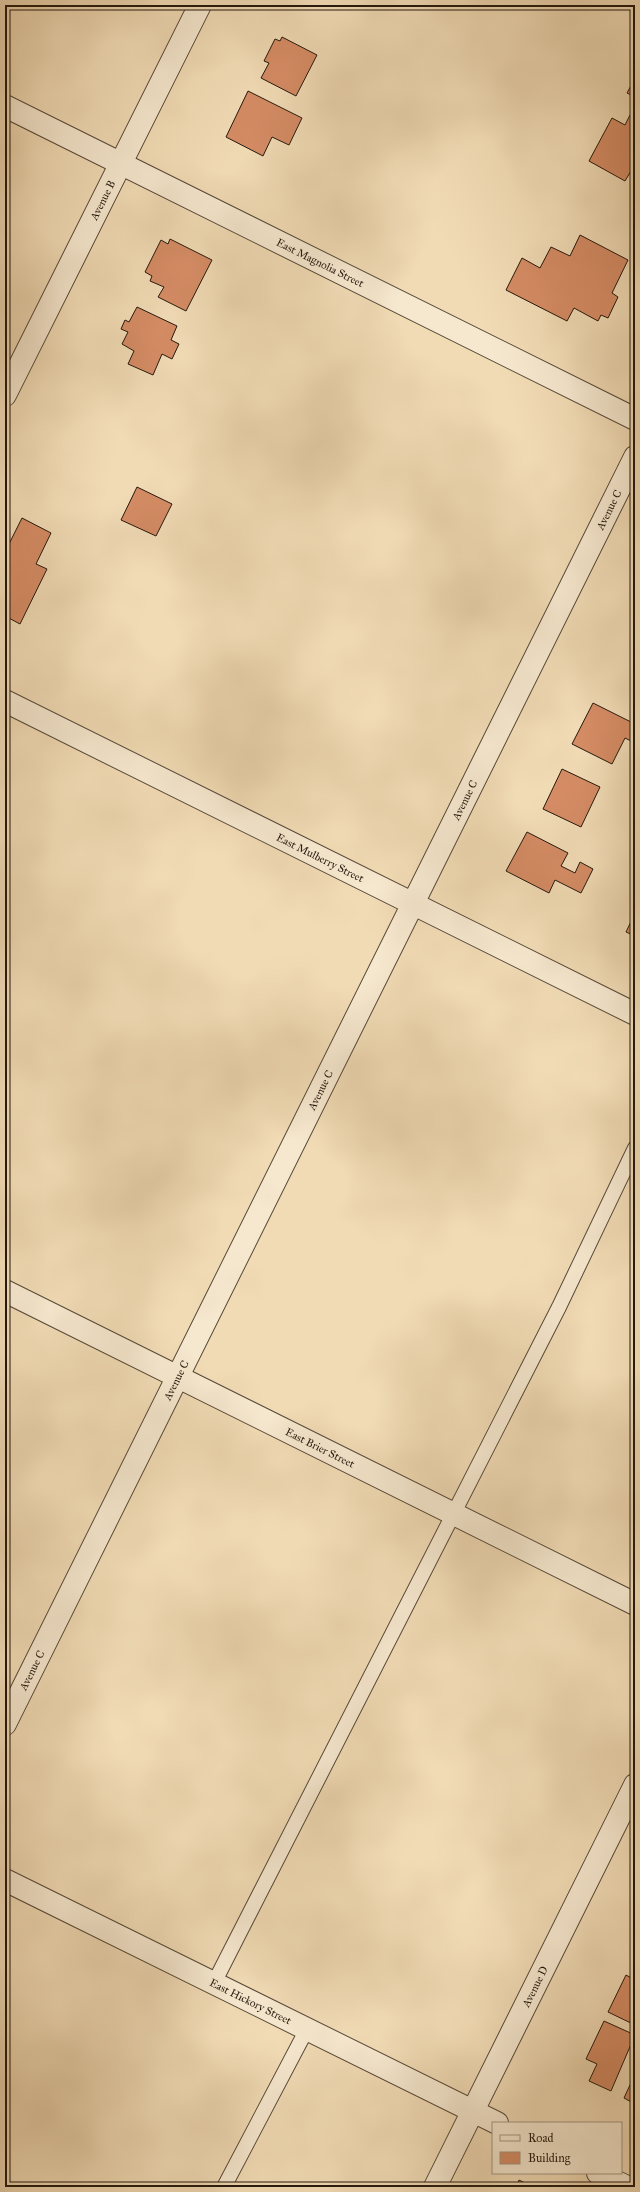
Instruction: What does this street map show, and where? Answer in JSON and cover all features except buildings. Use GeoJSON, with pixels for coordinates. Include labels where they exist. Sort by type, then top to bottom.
{"type":"FeatureCollection","features":[{"type":"Feature","properties":{"kind":"street","name":"Avenue B"},"geometry":{"type":"LineString","coordinates":[[5,395],[200,5]]}},
{"type":"Feature","properties":{"kind":"street","name":"East Magnolia Street"},"geometry":{"type":"LineString","coordinates":[[5,106],[635,419]]}},
{"type":"Feature","properties":{"kind":"street","name":"Avenue C"},"geometry":{"type":"LineString","coordinates":[[5,1724],[635,457]]}},
{"type":"Feature","properties":{"kind":"street","name":"East Mulberry Street"},"geometry":{"type":"LineString","coordinates":[[5,702],[635,1014]]}},
{"type":"Feature","properties":{"kind":"street","name":"East Brier Street"},"geometry":{"type":"LineString","coordinates":[[5,1290],[635,1604]]}},
{"type":"Feature","properties":{"kind":"street","name":"Avenue D"},"geometry":{"type":"LineString","coordinates":[[435,2187],[635,1785]]}},
{"type":"Feature","properties":{"kind":"street","name":"East Hickory Street"},"geometry":{"type":"LineString","coordinates":[[5,1880],[495,2122]]}},
{"type":"Feature","properties":{"kind":"street"},"geometry":{"type":"LineString","coordinates":[[600,2174],[627,2187]]}},
{"type":"Feature","properties":{"kind":"lane"},"geometry":{"type":"LineString","coordinates":[[214,1983],[559,1308],[635,1148]]}},
{"type":"Feature","properties":{"kind":"lane"},"geometry":{"type":"LineString","coordinates":[[224,2187],[307,2029]]}}]}
